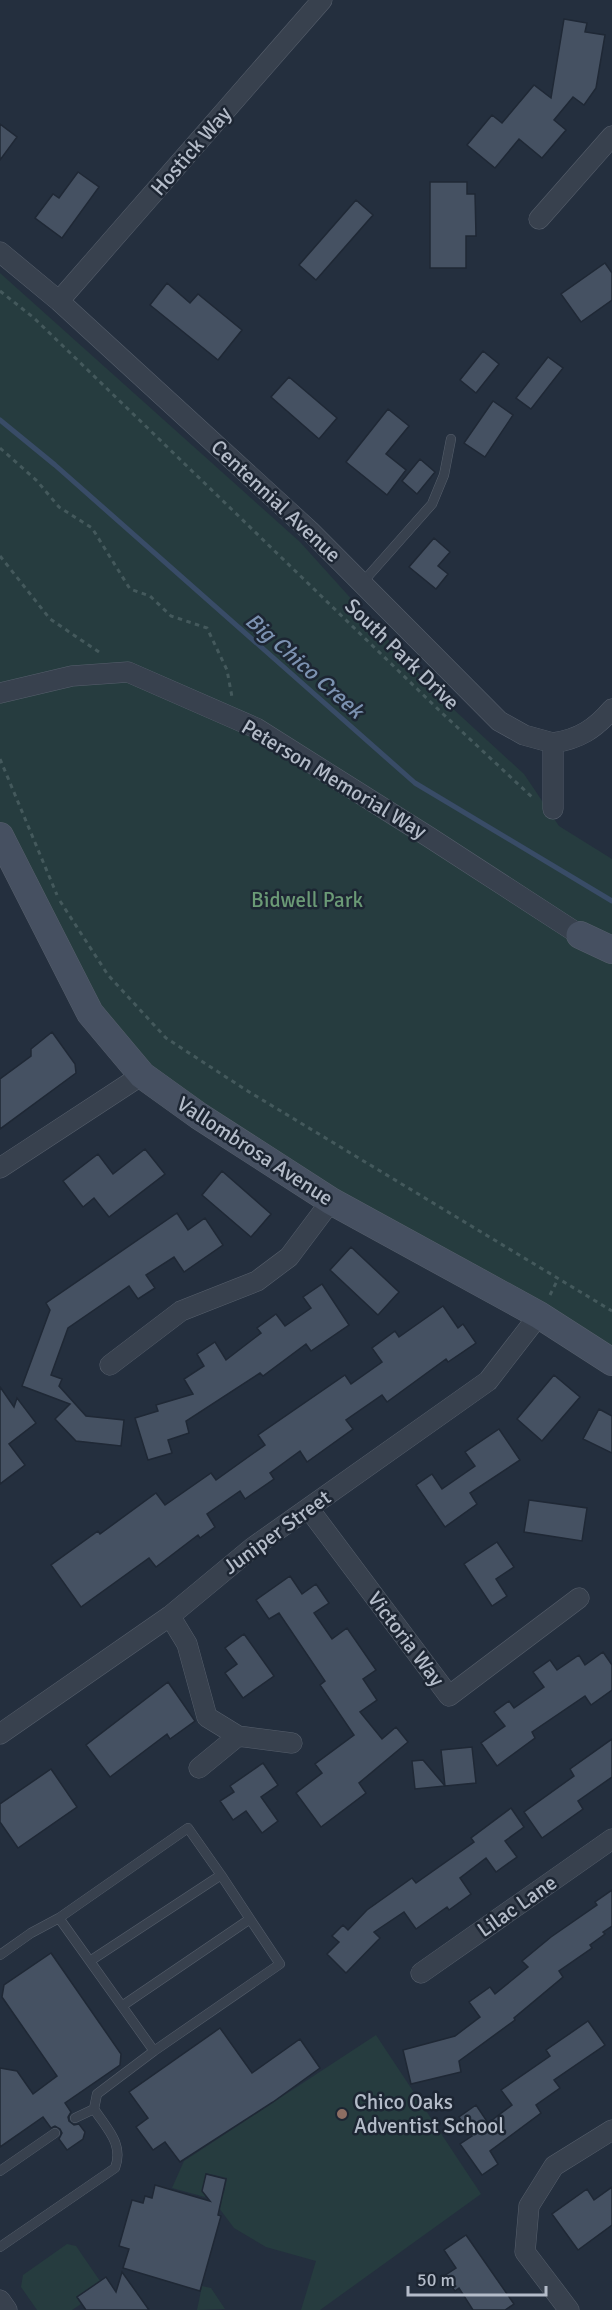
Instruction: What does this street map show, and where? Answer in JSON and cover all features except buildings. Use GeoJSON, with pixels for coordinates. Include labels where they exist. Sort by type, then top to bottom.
{"type":"FeatureCollection","features":[{"type":"Feature","properties":{"kind":"street","name":"Hostick Way"},"geometry":{"type":"LineString","coordinates":[[59,301],[322,0]]}},
{"type":"Feature","properties":{"kind":"street"},"geometry":{"type":"LineString","coordinates":[[539,219],[612,136]]}},
{"type":"Feature","properties":{"kind":"street","name":"Centennial Avenue"},"geometry":{"type":"LineString","coordinates":[[0,252],[59,301],[310,531],[499,721],[524,735],[553,743]]}},
{"type":"Feature","properties":{"kind":"street","name":"Peterson Memorial Way"},"geometry":{"type":"LineString","coordinates":[[0,693],[72,676],[128,672],[256,728],[580,935],[612,950]]}},
{"type":"Feature","properties":{"kind":"street"},"geometry":{"type":"LineString","coordinates":[[553,809],[553,743],[572,740],[599,724],[612,709]]}},
{"type":"Feature","properties":{"kind":"street","name":"Vallombrosa Avenue"},"geometry":{"type":"LineString","coordinates":[[0,836],[90,1013],[142,1075],[200,1116],[331,1201],[539,1315],[612,1362]]}},
{"type":"Feature","properties":{"kind":"street"},"geometry":{"type":"LineString","coordinates":[[0,1168],[142,1075]]}},
{"type":"Feature","properties":{"kind":"street"},"geometry":{"type":"LineString","coordinates":[[110,1365],[181,1311],[257,1281],[289,1257],[331,1201]]}},
{"type":"Feature","properties":{"kind":"street","name":"Juniper Street"},"geometry":{"type":"LineString","coordinates":[[0,1734],[170,1616],[252,1548],[488,1381],[539,1315]]}},
{"type":"Feature","properties":{"kind":"street","name":"Victoria Way"},"geometry":{"type":"LineString","coordinates":[[309,1509],[449,1696],[579,1598]]}},
{"type":"Feature","properties":{"kind":"street"},"geometry":{"type":"LineString","coordinates":[[170,1616],[187,1644],[207,1717],[238,1736],[292,1743]]}},
{"type":"Feature","properties":{"kind":"street"},"geometry":{"type":"LineString","coordinates":[[198,1768],[238,1736]]}},
{"type":"Feature","properties":{"kind":"street","name":"Lilac Lane"},"geometry":{"type":"LineString","coordinates":[[421,1973],[612,1839]]}},
{"type":"Feature","properties":{"kind":"street"},"geometry":{"type":"LineString","coordinates":[[569,2310],[525,2252],[530,2205],[554,2166],[612,2130]]}},
{"type":"Feature","properties":{"kind":"street"},"geometry":{"type":"LineString","coordinates":[[0,2300],[8,2310]]}},
{"type":"Feature","properties":{"kind":"lane"},"geometry":{"type":"LineString","coordinates":[[362,583],[432,504],[444,476],[451,439]]}},
{"type":"Feature","properties":{"kind":"lane"},"geometry":{"type":"LineString","coordinates":[[0,1955],[59,1918],[188,1828],[280,1964],[154,2051],[97,2094],[94,2109],[118,2146],[119,2156],[115,2168],[0,2247]]}},
{"type":"Feature","properties":{"kind":"lane"},"geometry":{"type":"LineString","coordinates":[[90,1961],[221,1875]]}},
{"type":"Feature","properties":{"kind":"lane"},"geometry":{"type":"LineString","coordinates":[[59,1918],[154,2051]]}},
{"type":"Feature","properties":{"kind":"lane"},"geometry":{"type":"LineString","coordinates":[[122,2006],[250,1919]]}},
{"type":"Feature","properties":{"kind":"lane"},"geometry":{"type":"LineString","coordinates":[[75,2118],[94,2109]]}},
{"type":"Feature","properties":{"kind":"lane"},"geometry":{"type":"LineString","coordinates":[[0,2171],[55,2133]]}},
{"type":"Feature","properties":{"kind":"path","name":"South Park Drive"},"geometry":{"type":"LineString","coordinates":[[0,291],[34,318],[459,729],[534,798],[553,809]]}},
{"type":"Feature","properties":{"kind":"path"},"geometry":{"type":"LineString","coordinates":[[0,448],[37,481],[59,507],[92,528],[130,590],[150,596],[171,616],[207,628],[227,670],[237,720]]}},
{"type":"Feature","properties":{"kind":"path"},"geometry":{"type":"LineString","coordinates":[[0,556],[50,620],[128,672]]}},
{"type":"Feature","properties":{"kind":"path"},"geometry":{"type":"LineString","coordinates":[[0,759],[59,898],[108,975],[166,1038],[246,1090],[612,1311]]}},
{"type":"Feature","properties":{"kind":"green space","name":"Bidwell Park"},"geometry":{"type":"Polygon","coordinates":[[[0,273],[300,542],[438,695],[524,774],[559,826],[612,859],[612,1362],[142,1075],[0,836],[0,273]]]}},
{"type":"Feature","properties":{"kind":"green space","name":"Chico Oaks Adventist School"},"geometry":{"type":"Polygon","coordinates":[[[376,2035],[481,2194],[320,2310],[301,2310],[316,2261],[266,2247],[234,2228],[219,2208],[219,2192],[224,2193],[227,2178],[206,2173],[203,2188],[207,2189],[205,2197],[172,2188],[184,2161],[376,2035]]]}},
{"type":"Feature","properties":{"kind":"green space"},"geometry":{"type":"Polygon","coordinates":[[[67,2244],[76,2246],[100,2281],[76,2297],[81,2304],[72,2310],[37,2310],[21,2287],[23,2275],[67,2244]]]}},
{"type":"Feature","properties":{"kind":"green space"},"geometry":{"type":"Polygon","coordinates":[[[202,2286],[211,2288],[225,2309],[197,2310],[202,2286]]]}},
{"type":"Feature","properties":{"kind":"waterway","name":"Big Chico Creek"},"geometry":{"type":"LineString","coordinates":[[0,420],[55,465],[415,783],[612,901]]}},
{"type":"Feature","properties":{"kind":"place","name":"Chico Oaks Adventist School"},"geometry":{"type":"Point","coordinates":[342,2114]}}]}
